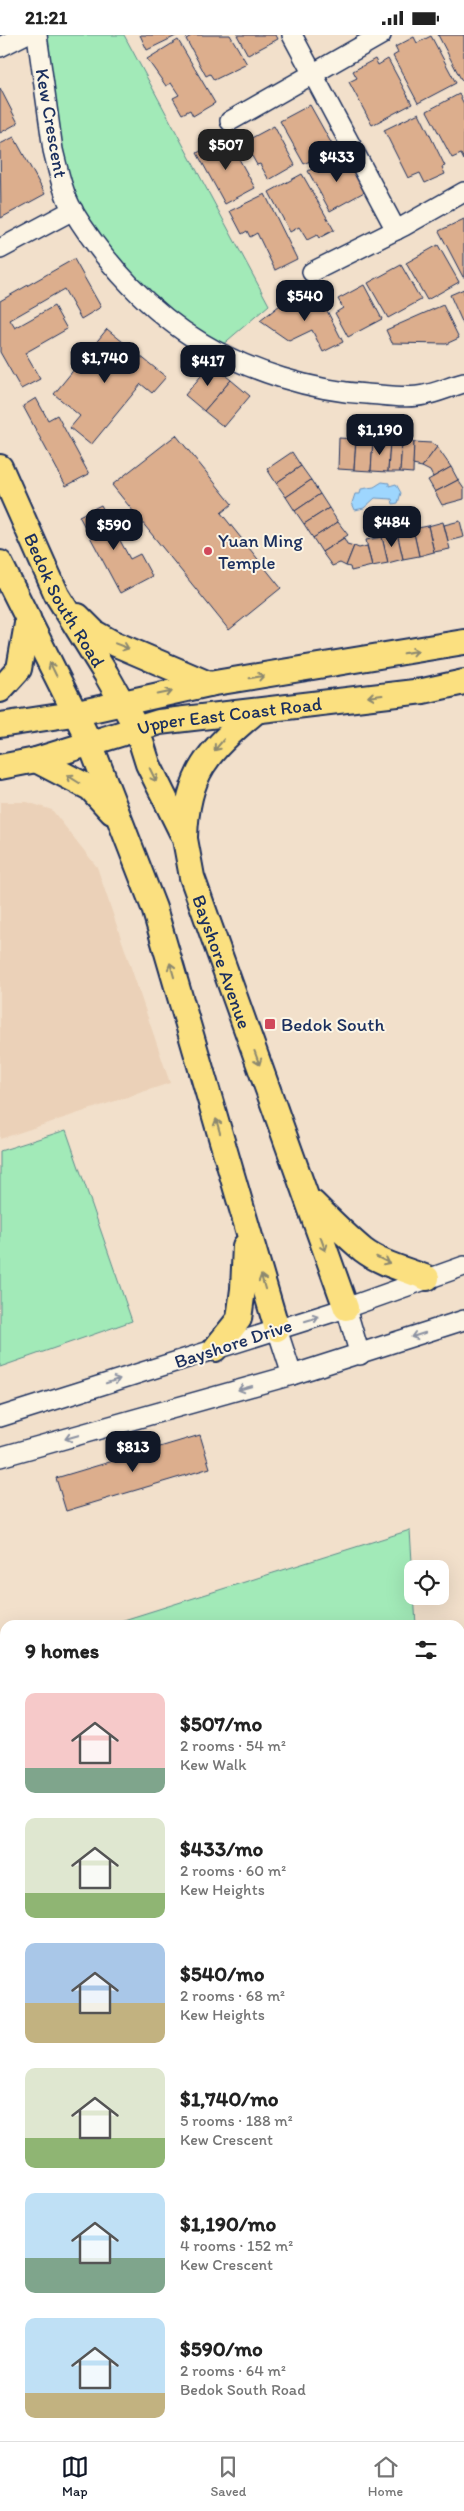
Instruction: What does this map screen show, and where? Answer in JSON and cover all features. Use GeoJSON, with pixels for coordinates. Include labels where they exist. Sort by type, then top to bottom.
{"type":"FeatureCollection","features":[{"type":"Feature","properties":{"kind":"main road","name":"Bedok South Road"},"geometry":{"type":"LineString","coordinates":[[0,467],[57,595],[106,674],[136,729]]}},
{"type":"Feature","properties":{"kind":"main road"},"geometry":{"type":"LineString","coordinates":[[0,563],[90,743],[154,908],[277,1329]]}},
{"type":"Feature","properties":{"kind":"main road"},"geometry":{"type":"LineString","coordinates":[[57,595],[95,633],[209,684]]}},
{"type":"Feature","properties":{"kind":"main road"},"geometry":{"type":"LineString","coordinates":[[0,690],[19,669],[28,618]]}},
{"type":"Feature","properties":{"kind":"main road","name":"Upper East Coast Road"},"geometry":{"type":"LineString","coordinates":[[0,725],[74,713],[209,684],[464,642]]}},
{"type":"Feature","properties":{"kind":"main road","name":"Upper East Coast Road"},"geometry":{"type":"LineString","coordinates":[[0,767],[36,760],[159,722],[423,691],[464,682]]}},
{"type":"Feature","properties":{"kind":"main road"},"geometry":{"type":"LineString","coordinates":[[185,839],[186,808],[200,768],[225,737],[256,712]]}},
{"type":"Feature","properties":{"kind":"main road","name":"Bayshore Avenue"},"geometry":{"type":"LineString","coordinates":[[136,729],[148,764],[185,839],[192,877],[346,1308]]}},
{"type":"Feature","properties":{"kind":"main road"},"geometry":{"type":"LineString","coordinates":[[36,760],[90,788],[122,822]]}},
{"type":"Feature","properties":{"kind":"main road","name":"Bayshore Avenue"},"geometry":{"type":"LineString","coordinates":[[306,1196],[340,1232],[364,1251],[427,1278]]}},
{"type":"Feature","properties":{"kind":"main road"},"geometry":{"type":"LineString","coordinates":[[216,1349],[238,1319],[246,1257],[241,1206]]}},
{"type":"Feature","properties":{"kind":"street"},"geometry":{"type":"LineString","coordinates":[[0,47],[24,35]]}},
{"type":"Feature","properties":{"kind":"street","name":"Kew Crescent"},"geometry":{"type":"LineString","coordinates":[[37,35],[53,150],[73,210],[110,263],[134,288],[176,325],[201,343],[234,359],[274,374],[342,393],[424,395],[464,383]]}},
{"type":"Feature","properties":{"kind":"street"},"geometry":{"type":"LineString","coordinates":[[292,35],[396,230]]}},
{"type":"Feature","properties":{"kind":"street"},"geometry":{"type":"LineString","coordinates":[[230,121],[381,35]]}},
{"type":"Feature","properties":{"kind":"street"},"geometry":{"type":"LineString","coordinates":[[312,272],[464,193]]}},
{"type":"Feature","properties":{"kind":"street"},"geometry":{"type":"LineString","coordinates":[[0,249],[73,210]]}},
{"type":"Feature","properties":{"kind":"street","name":"Bayshore Drive"},"geometry":{"type":"LineString","coordinates":[[0,1417],[346,1308],[464,1266]]}},
{"type":"Feature","properties":{"kind":"street","name":"Bayshore Avenue"},"geometry":{"type":"LineString","coordinates":[[346,1308],[360,1355]]}},
{"type":"Feature","properties":{"kind":"street"},"geometry":{"type":"LineString","coordinates":[[0,1457],[360,1355],[464,1320]]}},
{"type":"Feature","properties":{"kind":"street"},"geometry":{"type":"LineString","coordinates":[[277,1329],[292,1375]]}},
{"type":"Feature","properties":{"kind":"shaded area"},"geometry":{"type":"Polygon","coordinates":[[[0,802],[27,802],[52,810],[97,867],[170,1083],[0,1139],[0,802]]]}},
{"type":"Feature","properties":{"kind":"green space"},"geometry":{"type":"Polygon","coordinates":[[[42,35],[124,35],[269,305],[221,346],[179,319],[113,258],[66,184],[42,35]]]}},
{"type":"Feature","properties":{"kind":"green space"},"geometry":{"type":"Polygon","coordinates":[[[66,1130],[132,1321],[0,1367],[0,1151],[66,1130]]]}},
{"type":"Feature","properties":{"kind":"green space"},"geometry":{"type":"Polygon","coordinates":[[[410,1530],[412,1560],[404,1560],[404,1605],[415,1605],[416,1620],[124,1620],[410,1530]]]}},
{"type":"Feature","properties":{"kind":"water"},"geometry":{"type":"Polygon","coordinates":[[[382,482],[389,483],[389,486],[396,484],[401,493],[398,503],[393,504],[392,499],[375,498],[364,508],[355,510],[352,503],[355,494],[360,494],[361,489],[374,487],[382,482]]]}},
{"type":"Feature","properties":{"kind":"building"},"geometry":{"type":"Polygon","coordinates":[[[140,35],[178,35],[147,50],[140,35]]]}},
{"type":"Feature","properties":{"kind":"building"},"geometry":{"type":"Polygon","coordinates":[[[193,35],[230,35],[247,64],[214,80],[210,74],[206,76],[186,39],[193,35]]]}},
{"type":"Feature","properties":{"kind":"building"},"geometry":{"type":"Polygon","coordinates":[[[237,35],[276,35],[278,39],[248,55],[237,35]]]}},
{"type":"Feature","properties":{"kind":"building"},"geometry":{"type":"Polygon","coordinates":[[[438,35],[464,35],[464,80],[462,81],[438,35]]]}},
{"type":"Feature","properties":{"kind":"building"},"geometry":{"type":"Polygon","coordinates":[[[431,36],[456,83],[418,103],[393,56],[398,53],[395,47],[414,37],[417,43],[431,36]]]}},
{"type":"Feature","properties":{"kind":"building"},"geometry":{"type":"Polygon","coordinates":[[[178,40],[215,103],[193,116],[190,110],[182,114],[173,98],[179,95],[171,83],[166,86],[147,59],[178,40]]]}},
{"type":"Feature","properties":{"kind":"building"},"geometry":{"type":"Polygon","coordinates":[[[375,59],[378,65],[388,59],[412,104],[372,125],[349,82],[357,78],[353,71],[375,59]]]}},
{"type":"Feature","properties":{"kind":"building"},"geometry":{"type":"Polygon","coordinates":[[[0,88],[18,123],[0,133],[0,88]]]}},
{"type":"Feature","properties":{"kind":"building"},"geometry":{"type":"Polygon","coordinates":[[[459,94],[464,104],[464,160],[461,154],[452,158],[427,111],[459,94]]]}},
{"type":"Feature","properties":{"kind":"building"},"geometry":{"type":"Polygon","coordinates":[[[310,105],[334,148],[304,164],[280,121],[310,105]]]}},
{"type":"Feature","properties":{"kind":"building"},"geometry":{"type":"Polygon","coordinates":[[[419,113],[445,166],[442,167],[445,174],[425,183],[420,173],[408,178],[384,130],[419,113]]]}},
{"type":"Feature","properties":{"kind":"building"},"geometry":{"type":"Polygon","coordinates":[[[274,126],[295,165],[269,180],[260,164],[257,165],[244,142],[274,126]]]}},
{"type":"Feature","properties":{"kind":"building"},"geometry":{"type":"Polygon","coordinates":[[[14,137],[45,194],[1,218],[0,144],[14,137]]]}},
{"type":"Feature","properties":{"kind":"building"},"geometry":{"type":"Polygon","coordinates":[[[227,137],[255,188],[225,204],[197,153],[227,137]]]}},
{"type":"Feature","properties":{"kind":"building"},"geometry":{"type":"Polygon","coordinates":[[[332,158],[337,166],[349,160],[366,191],[330,211],[308,171],[332,158]]]}},
{"type":"Feature","properties":{"kind":"building"},"geometry":{"type":"Polygon","coordinates":[[[302,174],[334,230],[319,238],[317,235],[307,240],[299,227],[290,232],[269,192],[302,174]]]}},
{"type":"Feature","properties":{"kind":"building"},"geometry":{"type":"Polygon","coordinates":[[[265,194],[297,259],[275,270],[257,233],[250,237],[247,231],[242,234],[230,211],[265,194]]]}},
{"type":"Feature","properties":{"kind":"building"},"geometry":{"type":"Polygon","coordinates":[[[464,219],[464,277],[463,277],[439,231],[464,219]]]}},
{"type":"Feature","properties":{"kind":"building"},"geometry":{"type":"Polygon","coordinates":[[[438,245],[459,282],[427,300],[406,263],[438,245]]]}},
{"type":"Feature","properties":{"kind":"building"},"geometry":{"type":"Polygon","coordinates":[[[74,259],[101,307],[81,319],[64,289],[10,320],[15,328],[54,306],[67,329],[25,353],[40,379],[21,389],[0,352],[0,301],[74,259]]]}},
{"type":"Feature","properties":{"kind":"building"},"geometry":{"type":"Polygon","coordinates":[[[401,265],[421,300],[388,318],[368,283],[401,265]]]}},
{"type":"Feature","properties":{"kind":"building"},"geometry":{"type":"Polygon","coordinates":[[[364,285],[382,319],[348,337],[335,313],[343,308],[338,299],[364,285]]]}},
{"type":"Feature","properties":{"kind":"building"},"geometry":{"type":"Polygon","coordinates":[[[464,289],[464,326],[450,295],[464,289]]]}},
{"type":"Feature","properties":{"kind":"building"},"geometry":{"type":"Polygon","coordinates":[[[319,295],[343,342],[323,352],[312,330],[289,341],[260,321],[285,301],[295,307],[319,295]]]}},
{"type":"Feature","properties":{"kind":"building"},"geometry":{"type":"Polygon","coordinates":[[[443,305],[459,338],[446,344],[392,343],[386,330],[443,305]]]}},
{"type":"Feature","properties":{"kind":"building"},"geometry":{"type":"Polygon","coordinates":[[[107,329],[166,377],[152,393],[141,384],[91,445],[70,428],[80,416],[54,394],[107,329]]]}},
{"type":"Feature","properties":{"kind":"building"},"geometry":{"type":"Polygon","coordinates":[[[211,364],[231,380],[204,411],[185,395],[211,364]]]}},
{"type":"Feature","properties":{"kind":"building"},"geometry":{"type":"Polygon","coordinates":[[[231,380],[250,396],[224,427],[204,411],[231,380]]]}},
{"type":"Feature","properties":{"kind":"building"},"geometry":{"type":"Polygon","coordinates":[[[36,398],[48,420],[57,415],[89,474],[66,486],[23,406],[36,398]]]}},
{"type":"Feature","properties":{"kind":"building","name":"Yuan Ming Temple"},"geometry":{"type":"Polygon","coordinates":[[[176,435],[232,504],[221,513],[281,588],[229,630],[112,485],[176,435]]]}},
{"type":"Feature","properties":{"kind":"building"},"geometry":{"type":"Polygon","coordinates":[[[339,438],[356,439],[354,470],[338,469],[339,438]]]}},
{"type":"Feature","properties":{"kind":"building"},"geometry":{"type":"Polygon","coordinates":[[[356,439],[373,440],[371,471],[354,470],[356,439]]]}},
{"type":"Feature","properties":{"kind":"building"},"geometry":{"type":"Polygon","coordinates":[[[373,440],[390,441],[388,472],[371,471],[373,440]]]}},
{"type":"Feature","properties":{"kind":"building"},"geometry":{"type":"Polygon","coordinates":[[[390,441],[402,442],[400,472],[388,472],[390,441]]]}},
{"type":"Feature","properties":{"kind":"building"},"geometry":{"type":"Polygon","coordinates":[[[402,442],[414,442],[413,473],[400,472],[402,442]]]}},
{"type":"Feature","properties":{"kind":"building"},"geometry":{"type":"Polygon","coordinates":[[[414,442],[431,443],[437,447],[422,467],[413,465],[414,442]]]}},
{"type":"Feature","properties":{"kind":"building"},"geometry":{"type":"Polygon","coordinates":[[[437,447],[451,467],[433,477],[430,471],[422,467],[437,447]]]}},
{"type":"Feature","properties":{"kind":"building"},"geometry":{"type":"Polygon","coordinates":[[[292,452],[301,466],[276,483],[267,469],[292,452]]]}},
{"type":"Feature","properties":{"kind":"building"},"geometry":{"type":"Polygon","coordinates":[[[301,466],[311,480],[286,497],[276,483],[301,466]]]}},
{"type":"Feature","properties":{"kind":"building"},"geometry":{"type":"Polygon","coordinates":[[[451,467],[458,480],[435,492],[428,480],[451,467]]]}},
{"type":"Feature","properties":{"kind":"building"},"geometry":{"type":"Polygon","coordinates":[[[311,480],[320,494],[295,511],[286,497],[311,480]]]}},
{"type":"Feature","properties":{"kind":"building"},"geometry":{"type":"Polygon","coordinates":[[[458,480],[464,489],[464,499],[442,505],[435,492],[458,480]]]}},
{"type":"Feature","properties":{"kind":"building"},"geometry":{"type":"Polygon","coordinates":[[[320,494],[329,508],[304,524],[295,511],[320,494]]]}},
{"type":"Feature","properties":{"kind":"building"},"geometry":{"type":"Polygon","coordinates":[[[101,505],[130,559],[140,554],[152,576],[120,593],[79,516],[101,505]]]}},
{"type":"Feature","properties":{"kind":"building"},"geometry":{"type":"Polygon","coordinates":[[[329,508],[338,522],[313,538],[304,524],[329,508]]]}},
{"type":"Feature","properties":{"kind":"building"},"geometry":{"type":"Polygon","coordinates":[[[460,521],[464,537],[448,541],[444,525],[460,521]]]}},
{"type":"Feature","properties":{"kind":"building"},"geometry":{"type":"Polygon","coordinates":[[[338,522],[348,535],[322,552],[313,538],[338,522]]]}},
{"type":"Feature","properties":{"kind":"building"},"geometry":{"type":"Polygon","coordinates":[[[443,522],[450,549],[434,552],[428,526],[443,522]]]}},
{"type":"Feature","properties":{"kind":"building"},"geometry":{"type":"Polygon","coordinates":[[[428,526],[434,552],[419,556],[413,529],[428,526]]]}},
{"type":"Feature","properties":{"kind":"building"},"geometry":{"type":"Polygon","coordinates":[[[413,529],[419,556],[403,559],[397,533],[413,529]]]}},
{"type":"Feature","properties":{"kind":"building"},"geometry":{"type":"Polygon","coordinates":[[[397,533],[403,559],[388,563],[382,537],[397,533]]]}},
{"type":"Feature","properties":{"kind":"building"},"geometry":{"type":"Polygon","coordinates":[[[382,537],[388,563],[372,566],[366,540],[382,537]]]}},
{"type":"Feature","properties":{"kind":"building"},"geometry":{"type":"Polygon","coordinates":[[[344,538],[347,544],[354,546],[346,566],[340,563],[332,566],[322,552],[344,538]]]}},
{"type":"Feature","properties":{"kind":"building"},"geometry":{"type":"Polygon","coordinates":[[[354,546],[359,548],[367,546],[372,566],[351,571],[350,567],[346,566],[354,546]]]}},
{"type":"Feature","properties":{"kind":"building"},"geometry":{"type":"Polygon","coordinates":[[[200,1435],[210,1468],[66,1511],[56,1478],[200,1435]]]}},
{"type":"Feature","properties":{"kind":"place","name":"Yuan Ming Temple"},"geometry":{"type":"Point","coordinates":[208,551]}},
{"type":"Feature","properties":{"kind":"place","name":"Bedok South"},"geometry":{"type":"Point","coordinates":[270,1024]}}]}
